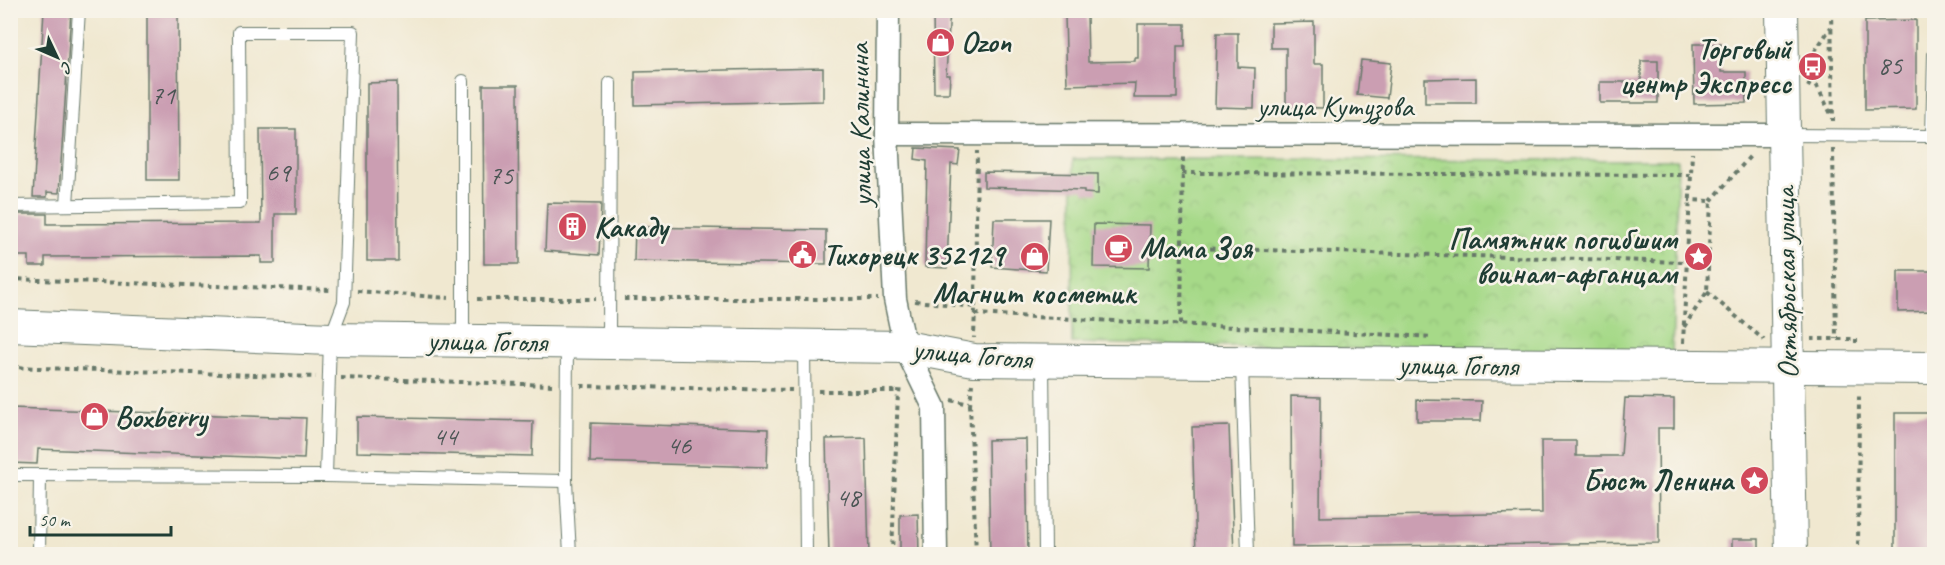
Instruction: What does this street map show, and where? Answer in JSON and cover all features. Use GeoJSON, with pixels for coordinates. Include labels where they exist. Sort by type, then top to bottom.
{"type":"FeatureCollection","features":[{"type":"Feature","properties":{"kind":"main road","name":"Октябрьская улица"},"geometry":{"type":"LineString","coordinates":[[1782,10],[1770,141],[1786,369],[1791,555]]}},
{"type":"Feature","properties":{"kind":"main road","name":"улица Гоголя"},"geometry":{"type":"LineString","coordinates":[[10,326],[330,339],[905,347],[974,360],[1786,369],[1935,368]]}},
{"type":"Feature","properties":{"kind":"street","name":"улица Калинина"},"geometry":{"type":"LineString","coordinates":[[888,10],[887,134],[895,300],[905,347],[934,407],[936,555]]}},
{"type":"Feature","properties":{"kind":"street","name":"улица Кутузова"},"geometry":{"type":"LineString","coordinates":[[887,134],[1692,136],[1770,141]]}},
{"type":"Feature","properties":{"kind":"lane"},"geometry":{"type":"LineString","coordinates":[[68,205],[79,10]]}},
{"type":"Feature","properties":{"kind":"lane"},"geometry":{"type":"LineString","coordinates":[[10,206],[240,203],[239,32],[353,32],[344,302],[330,339],[326,476]]}},
{"type":"Feature","properties":{"kind":"lane"},"geometry":{"type":"LineString","coordinates":[[1770,141],[1833,136],[1932,136],[1935,54]]}},
{"type":"Feature","properties":{"kind":"lane"},"geometry":{"type":"LineString","coordinates":[[463,81],[463,340]]}},
{"type":"Feature","properties":{"kind":"lane"},"geometry":{"type":"LineString","coordinates":[[609,343],[610,83]]}},
{"type":"Feature","properties":{"kind":"lane"},"geometry":{"type":"LineString","coordinates":[[567,342],[566,481],[570,555]]}},
{"type":"Feature","properties":{"kind":"lane"},"geometry":{"type":"LineString","coordinates":[[804,345],[806,555]]}},
{"type":"Feature","properties":{"kind":"lane"},"geometry":{"type":"LineString","coordinates":[[1043,361],[1045,555]]}},
{"type":"Feature","properties":{"kind":"lane"},"geometry":{"type":"LineString","coordinates":[[1242,363],[1248,555]]}},
{"type":"Feature","properties":{"kind":"lane"},"geometry":{"type":"LineString","coordinates":[[10,475],[326,476],[566,481]]}},
{"type":"Feature","properties":{"kind":"lane"},"geometry":{"type":"LineString","coordinates":[[39,555],[40,475]]}},
{"type":"Feature","properties":{"kind":"path"},"geometry":{"type":"LineString","coordinates":[[1831,10],[1836,339]]}},
{"type":"Feature","properties":{"kind":"path"},"geometry":{"type":"LineString","coordinates":[[1812,78],[1812,54],[1831,26]]}},
{"type":"Feature","properties":{"kind":"path"},"geometry":{"type":"LineString","coordinates":[[975,307],[977,136]]}},
{"type":"Feature","properties":{"kind":"path"},"geometry":{"type":"LineString","coordinates":[[1181,324],[1180,248],[1183,136]]}},
{"type":"Feature","properties":{"kind":"path"},"geometry":{"type":"LineString","coordinates":[[1682,349],[1692,136]]}},
{"type":"Feature","properties":{"kind":"path"},"geometry":{"type":"LineString","coordinates":[[1683,327],[1707,292],[1711,201],[1770,141]]}},
{"type":"Feature","properties":{"kind":"path"},"geometry":{"type":"LineString","coordinates":[[1182,173],[1690,175]]}},
{"type":"Feature","properties":{"kind":"path"},"geometry":{"type":"LineString","coordinates":[[1689,200],[1711,201]]}},
{"type":"Feature","properties":{"kind":"path"},"geometry":{"type":"LineString","coordinates":[[1156,247],[1685,262]]}},
{"type":"Feature","properties":{"kind":"path"},"geometry":{"type":"LineString","coordinates":[[1707,292],[1764,340]]}},
{"type":"Feature","properties":{"kind":"path"},"geometry":{"type":"LineString","coordinates":[[975,314],[1443,338]]}},
{"type":"Feature","properties":{"kind":"path"},"geometry":{"type":"LineString","coordinates":[[10,367],[567,385],[898,391]]}},
{"type":"Feature","properties":{"kind":"path"},"geometry":{"type":"LineString","coordinates":[[1858,555],[1857,393],[1868,394]]}},
{"type":"Feature","properties":{"kind":"path"},"geometry":{"type":"LineString","coordinates":[[970,404],[976,555]]}},
{"type":"Feature","properties":{"kind":"green space"},"geometry":{"type":"Polygon","coordinates":[[[1073,159],[1678,160],[1672,355],[1072,343],[1073,159]]]}},
{"type":"Feature","properties":{"kind":"building"},"geometry":{"type":"Polygon","coordinates":[[[44,10],[71,10],[59,193],[47,192],[47,197],[33,197],[44,10]]]}},
{"type":"Feature","properties":{"kind":"building"},"geometry":{"type":"Polygon","coordinates":[[[147,10],[178,10],[179,180],[147,180],[147,10]]]}},
{"type":"Feature","properties":{"kind":"building"},"geometry":{"type":"Polygon","coordinates":[[[933,10],[950,10],[946,75],[950,75],[949,93],[934,93],[933,10]]]}},
{"type":"Feature","properties":{"kind":"building"},"geometry":{"type":"Polygon","coordinates":[[[1065,16],[1087,16],[1088,62],[1135,61],[1135,58],[1138,58],[1138,24],[1185,24],[1185,46],[1177,46],[1177,98],[1134,98],[1135,83],[1067,85],[1065,16]]]}},
{"type":"Feature","properties":{"kind":"building"},"geometry":{"type":"Polygon","coordinates":[[[1916,20],[1916,109],[1865,110],[1865,21],[1916,20]]]}},
{"type":"Feature","properties":{"kind":"building"},"geometry":{"type":"Polygon","coordinates":[[[1314,22],[1314,64],[1323,64],[1323,108],[1286,107],[1286,48],[1271,48],[1271,23],[1314,22]]]}},
{"type":"Feature","properties":{"kind":"building"},"geometry":{"type":"Polygon","coordinates":[[[1217,33],[1238,33],[1238,67],[1255,68],[1254,108],[1215,107],[1217,33]]]}},
{"type":"Feature","properties":{"kind":"building"},"geometry":{"type":"Polygon","coordinates":[[[1693,44],[1721,44],[1721,72],[1746,72],[1746,103],[1694,104],[1693,44]]]}},
{"type":"Feature","properties":{"kind":"building"},"geometry":{"type":"Polygon","coordinates":[[[1361,60],[1391,63],[1387,98],[1357,95],[1361,60]]]}},
{"type":"Feature","properties":{"kind":"building"},"geometry":{"type":"Polygon","coordinates":[[[1641,61],[1658,61],[1658,103],[1600,103],[1600,82],[1641,82],[1641,61]]]}},
{"type":"Feature","properties":{"kind":"building"},"geometry":{"type":"Polygon","coordinates":[[[823,68],[823,101],[635,105],[635,72],[823,68]]]}},
{"type":"Feature","properties":{"kind":"building"},"geometry":{"type":"Polygon","coordinates":[[[1476,78],[1476,103],[1425,103],[1425,79],[1476,78]]]}},
{"type":"Feature","properties":{"kind":"building"},"geometry":{"type":"Polygon","coordinates":[[[397,82],[398,261],[367,261],[367,83],[397,82]]]}},
{"type":"Feature","properties":{"kind":"building"},"geometry":{"type":"Polygon","coordinates":[[[483,85],[518,85],[519,264],[484,264],[483,85]]]}},
{"type":"Feature","properties":{"kind":"building"},"geometry":{"type":"Polygon","coordinates":[[[260,129],[296,129],[296,214],[275,214],[275,263],[261,263],[261,256],[45,257],[45,266],[29,266],[29,256],[18,256],[18,214],[47,214],[47,224],[261,223],[260,129]]]}},
{"type":"Feature","properties":{"kind":"building"},"geometry":{"type":"Polygon","coordinates":[[[916,148],[960,150],[958,165],[951,164],[947,268],[925,267],[927,161],[915,159],[916,148]]]}},
{"type":"Feature","properties":{"kind":"building"},"geometry":{"type":"Polygon","coordinates":[[[984,172],[1098,174],[1098,194],[1084,193],[1084,190],[984,187],[984,172]]]}},
{"type":"Feature","properties":{"kind":"building","name":"Какаду"},"geometry":{"type":"Polygon","coordinates":[[[547,203],[601,204],[599,255],[545,251],[547,203]]]}},
{"type":"Feature","properties":{"kind":"building"},"geometry":{"type":"Polygon","coordinates":[[[994,219],[1049,219],[1046,271],[992,267],[994,219]]]}},
{"type":"Feature","properties":{"kind":"building"},"geometry":{"type":"Polygon","coordinates":[[[1094,224],[1150,225],[1149,268],[1093,267],[1094,224]]]}},
{"type":"Feature","properties":{"kind":"building"},"geometry":{"type":"Polygon","coordinates":[[[635,227],[826,230],[826,264],[634,261],[635,227]]]}},
{"type":"Feature","properties":{"kind":"building"},"geometry":{"type":"Polygon","coordinates":[[[1898,271],[1935,271],[1935,311],[1898,312],[1898,271]]]}},
{"type":"Feature","properties":{"kind":"building"},"geometry":{"type":"Polygon","coordinates":[[[1291,396],[1321,397],[1320,517],[1542,513],[1541,441],[1576,441],[1576,456],[1621,456],[1625,398],[1674,399],[1674,428],[1658,428],[1659,543],[1292,547],[1291,396]]]}},
{"type":"Feature","properties":{"kind":"building"},"geometry":{"type":"Polygon","coordinates":[[[1417,400],[1482,401],[1481,421],[1417,421],[1417,400]]]}},
{"type":"Feature","properties":{"kind":"building"},"geometry":{"type":"Polygon","coordinates":[[[10,408],[306,418],[304,459],[38,449],[37,464],[10,463],[10,408]]]}},
{"type":"Feature","properties":{"kind":"building"},"geometry":{"type":"Polygon","coordinates":[[[1895,413],[1929,413],[1929,555],[1895,555],[1895,413]]]}},
{"type":"Feature","properties":{"kind":"building"},"geometry":{"type":"Polygon","coordinates":[[[357,417],[533,421],[532,456],[357,452],[357,417]]]}},
{"type":"Feature","properties":{"kind":"building"},"geometry":{"type":"Polygon","coordinates":[[[591,423],[768,429],[767,467],[590,462],[591,423]]]}},
{"type":"Feature","properties":{"kind":"building"},"geometry":{"type":"Polygon","coordinates":[[[1229,426],[1234,555],[1196,555],[1192,427],[1229,426]]]}},
{"type":"Feature","properties":{"kind":"building"},"geometry":{"type":"Polygon","coordinates":[[[866,438],[869,555],[829,555],[826,439],[866,438]]]}},
{"type":"Feature","properties":{"kind":"building"},"geometry":{"type":"Polygon","coordinates":[[[1026,439],[1028,555],[990,555],[988,440],[1026,439]]]}},
{"type":"Feature","properties":{"kind":"building"},"geometry":{"type":"Polygon","coordinates":[[[918,514],[919,555],[900,555],[900,515],[918,514]]]}},
{"type":"Feature","properties":{"kind":"building"},"geometry":{"type":"Polygon","coordinates":[[[1732,539],[1759,539],[1759,555],[1732,555],[1732,539]]]}},
{"type":"Feature","properties":{"kind":"place","name":"Ozon"},"geometry":{"type":"Point","coordinates":[940,42]}},
{"type":"Feature","properties":{"kind":"place","name":"Торговый центр Экспресс"},"geometry":{"type":"Point","coordinates":[1812,66]}},
{"type":"Feature","properties":{"kind":"place","name":"Какаду"},"geometry":{"type":"Point","coordinates":[573,227]}},
{"type":"Feature","properties":{"kind":"place","name":"Мама Зоя"},"geometry":{"type":"Point","coordinates":[1119,248]}},
{"type":"Feature","properties":{"kind":"place","name":"Тихорецк 352129"},"geometry":{"type":"Point","coordinates":[802,255]}},
{"type":"Feature","properties":{"kind":"place","name":"Магнит косметик"},"geometry":{"type":"Point","coordinates":[1034,256]}},
{"type":"Feature","properties":{"kind":"place","name":"Памятник погибшим воинам-афганцам"},"geometry":{"type":"Point","coordinates":[1698,256]}},
{"type":"Feature","properties":{"kind":"place","name":"Boxberry"},"geometry":{"type":"Point","coordinates":[94,417]}},
{"type":"Feature","properties":{"kind":"place","name":"Бюст Ленина"},"geometry":{"type":"Point","coordinates":[1754,480]}}]}
